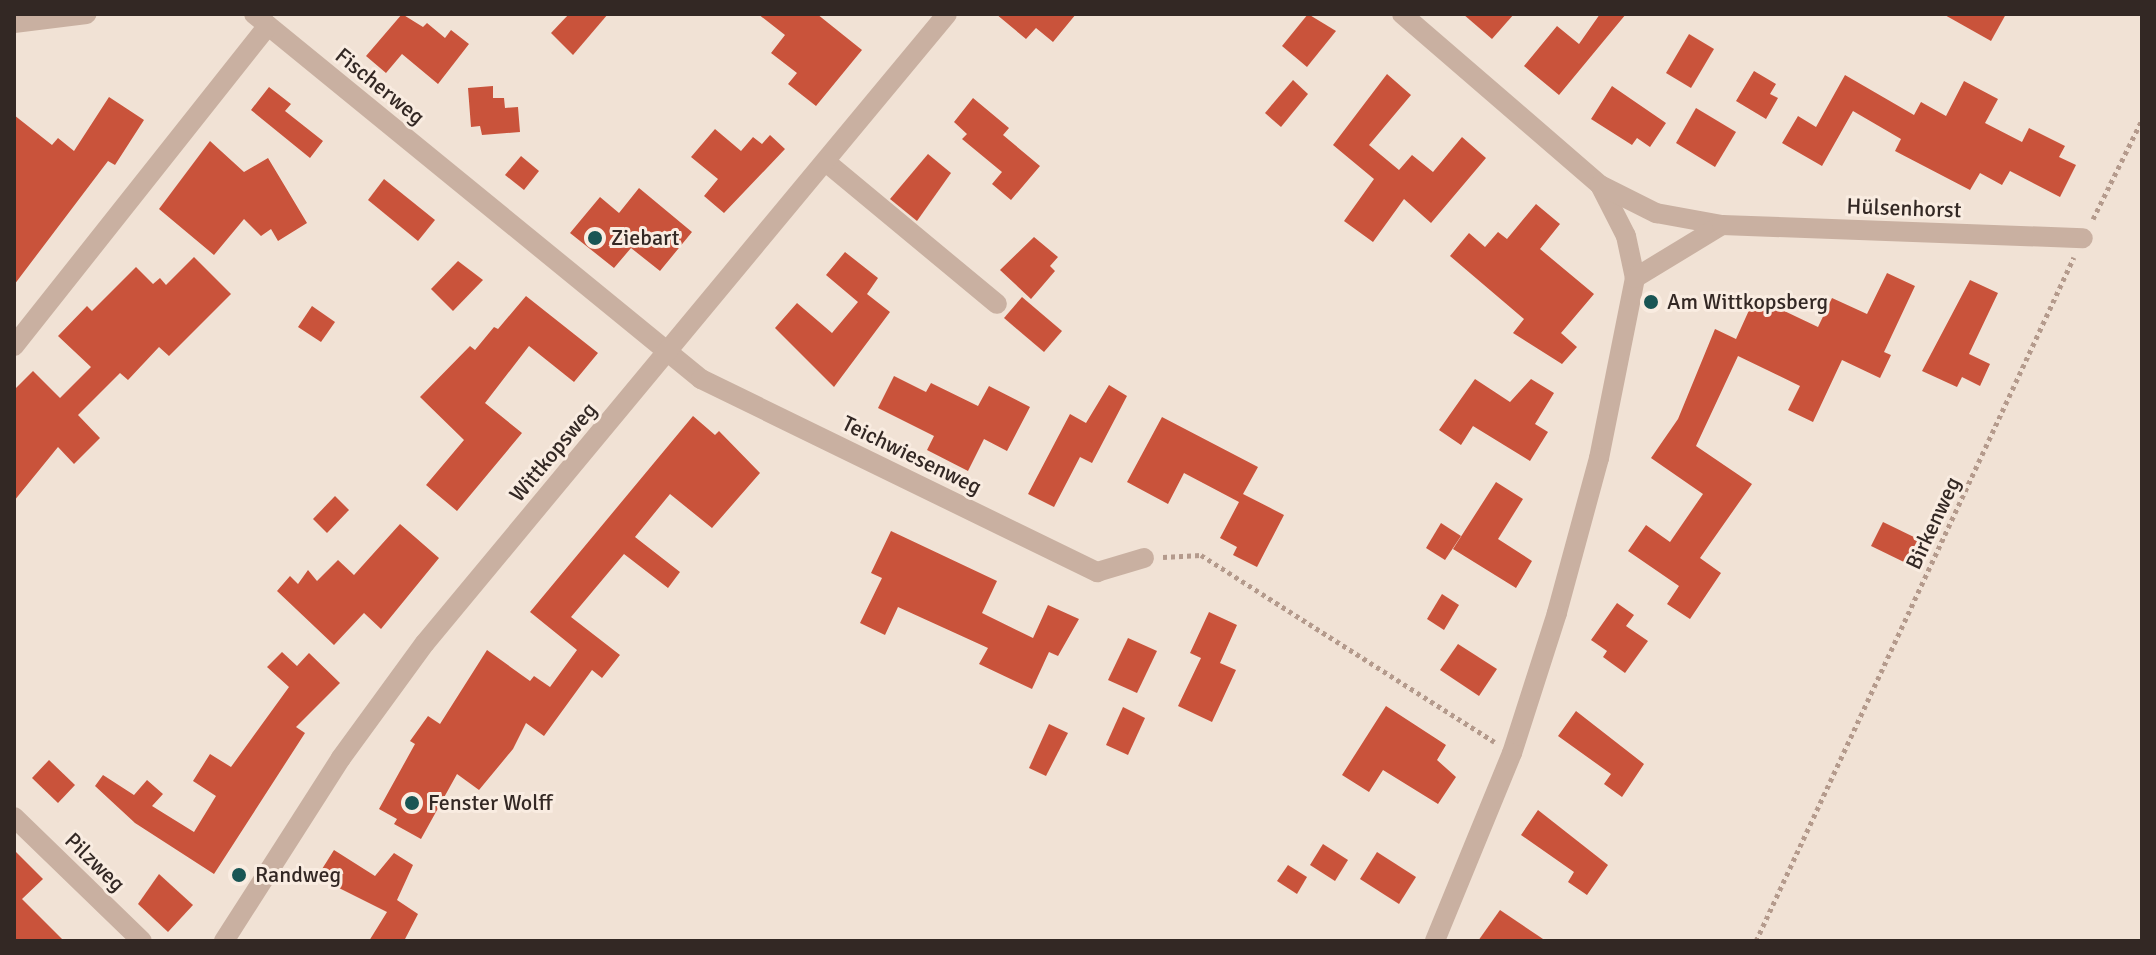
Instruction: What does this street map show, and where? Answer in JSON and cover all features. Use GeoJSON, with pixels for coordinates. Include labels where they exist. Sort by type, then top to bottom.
{"type":"FeatureCollection","features":[{"type":"Feature","properties":{"kind":"street"},"geometry":{"type":"LineString","coordinates":[[14,23],[86,14]]}},
{"type":"Feature","properties":{"kind":"street","name":"Wittkopsweg"},"geometry":{"type":"LineString","coordinates":[[224,941],[341,758],[425,643],[947,14]]}},
{"type":"Feature","properties":{"kind":"street"},"geometry":{"type":"LineString","coordinates":[[1402,14],[1600,185],[1626,236],[1635,278],[1599,458],[1512,753],[1435,941]]}},
{"type":"Feature","properties":{"kind":"street","name":"Fischerweg"},"geometry":{"type":"LineString","coordinates":[[14,346],[261,19],[668,351]]}},
{"type":"Feature","properties":{"kind":"street"},"geometry":{"type":"LineString","coordinates":[[826,162],[997,304]]}},
{"type":"Feature","properties":{"kind":"street","name":"Hülsenhorst"},"geometry":{"type":"LineString","coordinates":[[1600,185],[1656,213],[1722,225],[2083,238]]}},
{"type":"Feature","properties":{"kind":"street"},"geometry":{"type":"LineString","coordinates":[[1635,278],[1722,225]]}},
{"type":"Feature","properties":{"kind":"street","name":"Teichwiesenweg"},"geometry":{"type":"LineString","coordinates":[[668,351],[701,379],[1097,572],[1144,558]]}},
{"type":"Feature","properties":{"kind":"street","name":"Pilzweg"},"geometry":{"type":"LineString","coordinates":[[14,817],[142,941]]}},
{"type":"Feature","properties":{"kind":"path","name":"Birkenweg"},"geometry":{"type":"LineString","coordinates":[[1756,941],[2083,238],[2142,120]]}},
{"type":"Feature","properties":{"kind":"path"},"geometry":{"type":"LineString","coordinates":[[1144,558],[1201,555],[1512,753]]}},
{"type":"Feature","properties":{"kind":"building"},"geometry":{"type":"Polygon","coordinates":[[[402,14],[423,27],[427,23],[445,38],[451,30],[469,44],[438,84],[402,54],[386,73],[366,56],[402,14]]]}},
{"type":"Feature","properties":{"kind":"building"},"geometry":{"type":"Polygon","coordinates":[[[569,14],[608,14],[573,55],[551,33],[569,14]]]}},
{"type":"Feature","properties":{"kind":"building"},"geometry":{"type":"Polygon","coordinates":[[[758,14],[817,14],[862,50],[816,106],[788,84],[797,73],[771,53],[785,35],[758,14]]]}},
{"type":"Feature","properties":{"kind":"building"},"geometry":{"type":"Polygon","coordinates":[[[996,14],[1076,14],[1053,42],[1036,28],[1026,39],[996,14]]]}},
{"type":"Feature","properties":{"kind":"building"},"geometry":{"type":"Polygon","coordinates":[[[1308,14],[1336,31],[1307,67],[1282,46],[1308,14]]]}},
{"type":"Feature","properties":{"kind":"building"},"geometry":{"type":"Polygon","coordinates":[[[1463,14],[1514,14],[1492,39],[1463,14]]]}},
{"type":"Feature","properties":{"kind":"building"},"geometry":{"type":"Polygon","coordinates":[[[1600,14],[1626,14],[1559,95],[1524,66],[1557,26],[1579,44],[1600,14]]]}},
{"type":"Feature","properties":{"kind":"building"},"geometry":{"type":"Polygon","coordinates":[[[1943,14],[2006,14],[1991,41],[1943,14]]]}},
{"type":"Feature","properties":{"kind":"building"},"geometry":{"type":"Polygon","coordinates":[[[1689,34],[1714,49],[1691,88],[1666,73],[1689,34]]]}},
{"type":"Feature","properties":{"kind":"building"},"geometry":{"type":"Polygon","coordinates":[[[1754,71],[1776,84],[1770,94],[1778,98],[1766,119],[1736,101],[1754,71]]]}},
{"type":"Feature","properties":{"kind":"building"},"geometry":{"type":"Polygon","coordinates":[[[1387,74],[1411,95],[1369,145],[1399,170],[1412,155],[1433,172],[1462,137],[1486,158],[1431,223],[1404,199],[1373,242],[1344,221],[1374,179],[1333,145],[1387,74]]]}},
{"type":"Feature","properties":{"kind":"building"},"geometry":{"type":"Polygon","coordinates":[[[1845,75],[1914,115],[1921,102],[1946,116],[1964,81],[1998,99],[1985,123],[2022,142],[2029,128],[2065,146],[2059,157],[2076,165],[2060,197],[2010,171],[2002,185],[1980,173],[1970,190],[1895,151],[1901,139],[1853,111],[1822,166],[1782,143],[1798,116],[1816,127],[1845,75]]]}},
{"type":"Feature","properties":{"kind":"building"},"geometry":{"type":"Polygon","coordinates":[[[1293,80],[1308,94],[1281,127],[1265,113],[1293,80]]]}},
{"type":"Feature","properties":{"kind":"building"},"geometry":{"type":"Polygon","coordinates":[[[493,86],[493,98],[504,98],[505,108],[518,107],[520,132],[482,135],[480,126],[471,127],[468,88],[493,86]]]}},
{"type":"Feature","properties":{"kind":"building"},"geometry":{"type":"Polygon","coordinates":[[[1612,86],[1666,123],[1650,147],[1637,138],[1632,145],[1591,119],[1612,86]]]}},
{"type":"Feature","properties":{"kind":"building"},"geometry":{"type":"Polygon","coordinates":[[[269,87],[291,104],[285,111],[323,141],[310,158],[251,110],[269,87]]]}},
{"type":"Feature","properties":{"kind":"building"},"geometry":{"type":"Polygon","coordinates":[[[109,97],[144,120],[115,165],[108,161],[14,285],[14,115],[52,145],[58,138],[74,151],[109,97]]]}},
{"type":"Feature","properties":{"kind":"building"},"geometry":{"type":"Polygon","coordinates":[[[973,98],[1009,128],[1003,135],[1040,166],[1011,200],[992,184],[1002,172],[962,139],[967,134],[954,122],[973,98]]]}},
{"type":"Feature","properties":{"kind":"building"},"geometry":{"type":"Polygon","coordinates":[[[1696,108],[1736,132],[1715,167],[1676,143],[1696,108]]]}},
{"type":"Feature","properties":{"kind":"building"},"geometry":{"type":"Polygon","coordinates":[[[715,129],[741,151],[753,137],[762,144],[770,135],[785,149],[724,213],[704,196],[718,179],[691,157],[715,129]]]}},
{"type":"Feature","properties":{"kind":"building"},"geometry":{"type":"Polygon","coordinates":[[[210,141],[244,172],[268,158],[307,223],[278,241],[271,229],[261,236],[244,219],[214,255],[159,209],[210,141]]]}},
{"type":"Feature","properties":{"kind":"building"},"geometry":{"type":"Polygon","coordinates":[[[928,154],[951,173],[917,221],[890,199],[928,154]]]}},
{"type":"Feature","properties":{"kind":"building"},"geometry":{"type":"Polygon","coordinates":[[[521,156],[539,171],[524,190],[505,175],[521,156]]]}},
{"type":"Feature","properties":{"kind":"building"},"geometry":{"type":"Polygon","coordinates":[[[384,179],[435,220],[418,241],[368,200],[384,179]]]}},
{"type":"Feature","properties":{"kind":"building"},"geometry":{"type":"Polygon","coordinates":[[[639,188],[692,232],[660,271],[631,248],[614,268],[570,233],[600,197],[619,213],[639,188]]]}},
{"type":"Feature","properties":{"kind":"building"},"geometry":{"type":"Polygon","coordinates":[[[1536,204],[1560,224],[1540,249],[1594,294],[1561,333],[1577,347],[1562,364],[1513,333],[1524,319],[1450,256],[1469,233],[1485,247],[1498,232],[1507,239],[1536,204]]]}},
{"type":"Feature","properties":{"kind":"building"},"geometry":{"type":"Polygon","coordinates":[[[1034,237],[1058,257],[1050,266],[1055,271],[1031,299],[1000,270],[1034,237]]]}},
{"type":"Feature","properties":{"kind":"building"},"geometry":{"type":"Polygon","coordinates":[[[845,252],[878,278],[867,294],[890,312],[834,387],[775,328],[797,303],[832,333],[858,302],[826,275],[845,252]]]}},
{"type":"Feature","properties":{"kind":"building"},"geometry":{"type":"Polygon","coordinates":[[[194,257],[231,294],[169,356],[159,347],[128,380],[120,373],[78,415],[100,438],[74,464],[58,447],[14,501],[14,390],[33,371],[60,398],[91,367],[58,336],[87,306],[92,311],[136,267],[153,284],[160,278],[166,285],[194,257]]]}},
{"type":"Feature","properties":{"kind":"building"},"geometry":{"type":"Polygon","coordinates":[[[458,261],[483,280],[453,311],[431,289],[458,261]]]}},
{"type":"Feature","properties":{"kind":"building"},"geometry":{"type":"Polygon","coordinates":[[[1887,273],[1915,286],[1884,352],[1891,355],[1880,378],[1842,360],[1813,422],[1788,410],[1800,386],[1738,356],[1696,446],[1752,484],[1700,558],[1721,573],[1690,619],[1667,604],[1679,586],[1628,551],[1646,525],[1670,542],[1703,494],[1651,458],[1678,419],[1715,329],[1736,339],[1755,297],[1818,327],[1832,298],[1867,314],[1887,273]]]}},
{"type":"Feature","properties":{"kind":"building"},"geometry":{"type":"Polygon","coordinates":[[[1970,280],[1998,293],[1969,354],[1990,364],[1980,386],[1962,377],[1957,387],[1922,371],[1970,280]]]}},
{"type":"Feature","properties":{"kind":"building"},"geometry":{"type":"Polygon","coordinates":[[[526,296],[598,353],[574,382],[529,346],[485,403],[522,433],[457,511],[426,485],[464,440],[420,397],[470,346],[475,350],[494,327],[498,329],[526,296]]]}},
{"type":"Feature","properties":{"kind":"building"},"geometry":{"type":"Polygon","coordinates":[[[1022,297],[1062,331],[1044,352],[1004,318],[1022,297]]]}},
{"type":"Feature","properties":{"kind":"building"},"geometry":{"type":"Polygon","coordinates":[[[312,306],[335,322],[321,342],[298,327],[312,306]]]}},
{"type":"Feature","properties":{"kind":"building"},"geometry":{"type":"Polygon","coordinates":[[[894,376],[926,392],[931,383],[978,406],[989,386],[1030,407],[1007,451],[984,439],[968,471],[927,450],[934,436],[878,408],[894,376]]]}},
{"type":"Feature","properties":{"kind":"building"},"geometry":{"type":"Polygon","coordinates":[[[1475,379],[1510,402],[1531,379],[1554,393],[1535,424],[1548,432],[1530,461],[1473,426],[1461,445],[1439,430],[1475,379]]]}},
{"type":"Feature","properties":{"kind":"building"},"geometry":{"type":"Polygon","coordinates":[[[1109,385],[1127,396],[1092,463],[1080,457],[1054,507],[1028,494],[1070,414],[1086,423],[1109,385]]]}},
{"type":"Feature","properties":{"kind":"building"},"geometry":{"type":"Polygon","coordinates":[[[693,416],[715,435],[719,431],[760,473],[712,528],[670,494],[635,537],[680,572],[668,588],[624,554],[571,617],[620,655],[602,678],[592,670],[544,736],[526,723],[513,749],[479,790],[457,774],[421,839],[394,824],[397,819],[379,809],[415,744],[410,741],[428,716],[440,724],[487,650],[530,681],[534,676],[550,687],[577,650],[530,612],[693,416]]]}},
{"type":"Feature","properties":{"kind":"building"},"geometry":{"type":"Polygon","coordinates":[[[1162,417],[1258,467],[1243,494],[1284,515],[1257,567],[1233,555],[1237,547],[1220,538],[1239,502],[1184,473],[1168,504],[1127,482],[1162,417]]]}},
{"type":"Feature","properties":{"kind":"building"},"geometry":{"type":"Polygon","coordinates":[[[1496,482],[1523,499],[1498,539],[1532,561],[1516,588],[1453,549],[1496,482]]]}},
{"type":"Feature","properties":{"kind":"building"},"geometry":{"type":"Polygon","coordinates":[[[335,496],[349,510],[327,533],[313,519],[335,496]]]}},
{"type":"Feature","properties":{"kind":"building"},"geometry":{"type":"Polygon","coordinates":[[[1883,522],[1918,539],[1906,563],[1871,546],[1883,522]]]}},
{"type":"Feature","properties":{"kind":"building"},"geometry":{"type":"Polygon","coordinates":[[[1441,523],[1461,536],[1445,560],[1426,548],[1441,523]]]}},
{"type":"Feature","properties":{"kind":"building"},"geometry":{"type":"Polygon","coordinates":[[[400,524],[439,558],[381,629],[364,613],[334,645],[277,591],[290,576],[298,584],[308,570],[317,581],[338,560],[354,575],[400,524]]]}},
{"type":"Feature","properties":{"kind":"building"},"geometry":{"type":"Polygon","coordinates":[[[891,531],[997,581],[982,613],[1033,638],[1048,605],[1079,619],[1058,656],[1049,652],[1032,689],[979,664],[988,648],[898,607],[885,635],[860,623],[882,578],[871,573],[891,531]]]}},
{"type":"Feature","properties":{"kind":"building"},"geometry":{"type":"Polygon","coordinates":[[[1442,594],[1459,605],[1444,630],[1427,619],[1442,594]]]}},
{"type":"Feature","properties":{"kind":"building"},"geometry":{"type":"Polygon","coordinates":[[[1617,603],[1634,615],[1626,626],[1648,641],[1625,673],[1603,657],[1607,651],[1591,640],[1617,603]]]}},
{"type":"Feature","properties":{"kind":"building"},"geometry":{"type":"Polygon","coordinates":[[[1209,612],[1237,625],[1220,663],[1236,670],[1212,722],[1178,706],[1201,658],[1190,653],[1209,612]]]}},
{"type":"Feature","properties":{"kind":"building"},"geometry":{"type":"Polygon","coordinates":[[[1128,638],[1157,651],[1137,693],[1108,680],[1128,638]]]}},
{"type":"Feature","properties":{"kind":"building"},"geometry":{"type":"Polygon","coordinates":[[[1458,644],[1497,669],[1479,696],[1440,670],[1458,644]]]}},
{"type":"Feature","properties":{"kind":"building"},"geometry":{"type":"Polygon","coordinates":[[[282,652],[297,666],[309,653],[340,683],[296,727],[305,733],[214,874],[135,823],[95,786],[103,775],[134,795],[147,780],[163,794],[152,806],[194,832],[216,796],[193,781],[210,754],[231,767],[289,687],[267,667],[282,652]]]}},
{"type":"Feature","properties":{"kind":"building"},"geometry":{"type":"Polygon","coordinates":[[[1386,706],[1446,745],[1437,760],[1456,777],[1438,804],[1383,770],[1369,792],[1342,775],[1386,706]]]}},
{"type":"Feature","properties":{"kind":"building"},"geometry":{"type":"Polygon","coordinates":[[[1123,707],[1145,718],[1128,755],[1106,745],[1123,707]]]}},
{"type":"Feature","properties":{"kind":"building"},"geometry":{"type":"Polygon","coordinates":[[[1576,711],[1644,764],[1622,797],[1604,784],[1611,774],[1558,736],[1576,711]]]}},
{"type":"Feature","properties":{"kind":"building"},"geometry":{"type":"Polygon","coordinates":[[[1049,724],[1068,733],[1046,776],[1029,768],[1049,724]]]}},
{"type":"Feature","properties":{"kind":"building"},"geometry":{"type":"Polygon","coordinates":[[[49,760],[75,785],[58,803],[32,778],[49,760]]]}},
{"type":"Feature","properties":{"kind":"building"},"geometry":{"type":"Polygon","coordinates":[[[1538,810],[1608,865],[1587,895],[1568,882],[1574,872],[1521,835],[1538,810]]]}},
{"type":"Feature","properties":{"kind":"building"},"geometry":{"type":"Polygon","coordinates":[[[1323,844],[1348,860],[1335,881],[1310,865],[1323,844]]]}},
{"type":"Feature","properties":{"kind":"building"},"geometry":{"type":"Polygon","coordinates":[[[14,850],[43,879],[22,899],[64,941],[14,941],[14,850]]]}},
{"type":"Feature","properties":{"kind":"building"},"geometry":{"type":"Polygon","coordinates":[[[334,850],[375,876],[394,853],[413,865],[397,900],[418,914],[404,941],[369,941],[387,912],[317,877],[334,850]]]}},
{"type":"Feature","properties":{"kind":"building"},"geometry":{"type":"Polygon","coordinates":[[[1377,852],[1416,877],[1399,904],[1360,879],[1377,852]]]}},
{"type":"Feature","properties":{"kind":"building"},"geometry":{"type":"Polygon","coordinates":[[[1288,865],[1307,877],[1297,894],[1277,881],[1288,865]]]}},
{"type":"Feature","properties":{"kind":"building"},"geometry":{"type":"Polygon","coordinates":[[[159,874],[193,905],[168,932],[138,904],[159,874]]]}},
{"type":"Feature","properties":{"kind":"building"},"geometry":{"type":"Polygon","coordinates":[[[1500,910],[1546,941],[1478,941],[1500,910]]]}},
{"type":"Feature","properties":{"kind":"place","name":"Ziebart"},"geometry":{"type":"Point","coordinates":[595,238]}},
{"type":"Feature","properties":{"kind":"place","name":"Am Wittkopsberg"},"geometry":{"type":"Point","coordinates":[1651,302]}},
{"type":"Feature","properties":{"kind":"place","name":"Fenster Wolff"},"geometry":{"type":"Point","coordinates":[412,803]}},
{"type":"Feature","properties":{"kind":"place","name":"Randweg"},"geometry":{"type":"Point","coordinates":[239,875]}}]}
